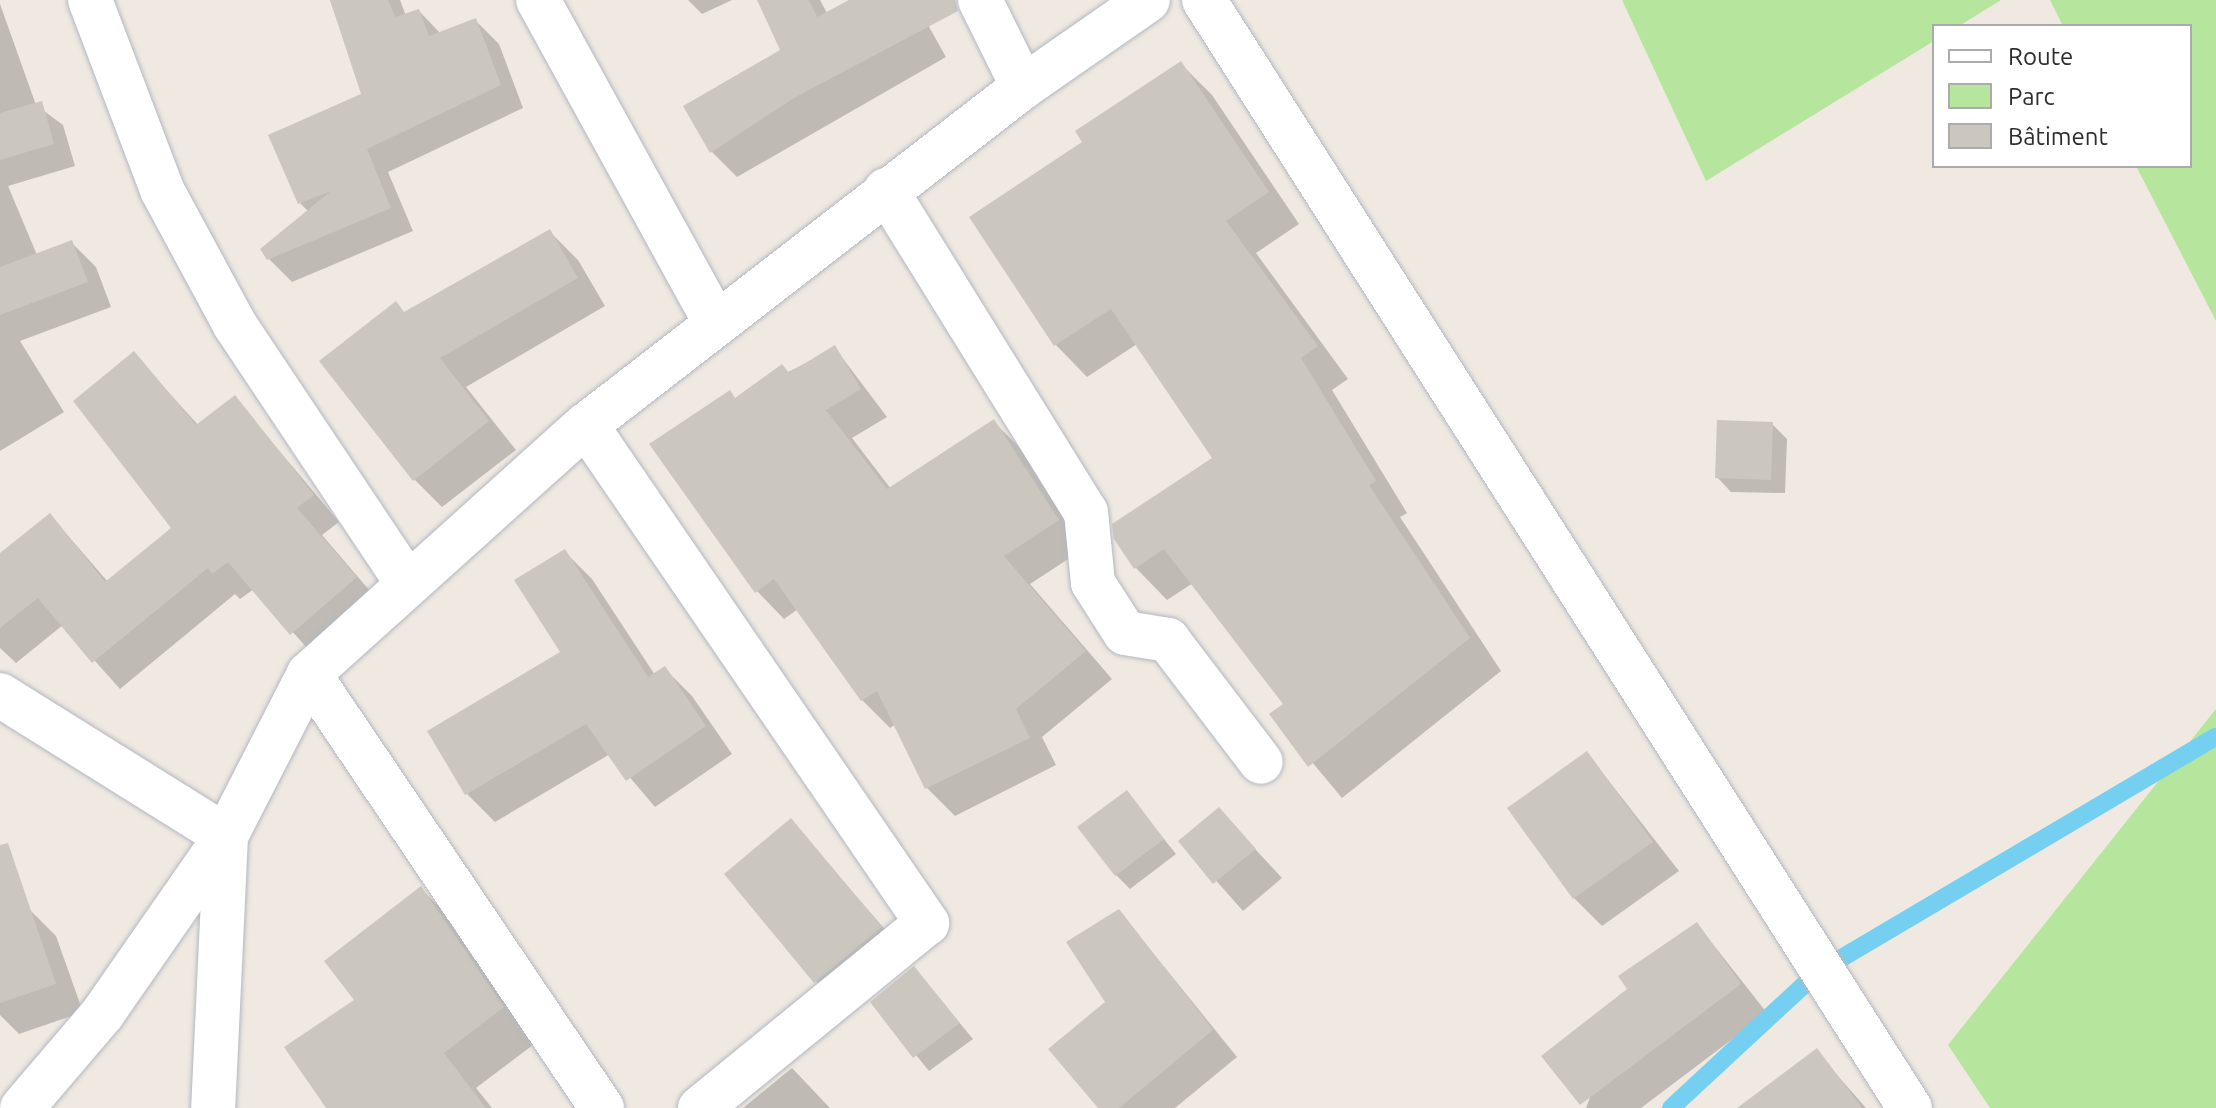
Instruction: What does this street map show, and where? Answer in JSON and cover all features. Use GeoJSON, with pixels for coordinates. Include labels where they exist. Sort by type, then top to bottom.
{"type":"FeatureCollection","features":[{"type":"Feature","properties":{"kind":"street"},"geometry":{"type":"LineString","coordinates":[[90,0],[162,190],[235,325],[406,581]]}},
{"type":"Feature","properties":{"kind":"street"},"geometry":{"type":"LineString","coordinates":[[538,0],[716,324]]}},
{"type":"Feature","properties":{"kind":"street"},"geometry":{"type":"LineString","coordinates":[[980,0],[1023,87]]}},
{"type":"Feature","properties":{"kind":"street"},"geometry":{"type":"LineString","coordinates":[[22,1108],[103,1013],[226,836],[309,674],[406,581],[586,425],[886,190],[1023,87],[1148,0]]}},
{"type":"Feature","properties":{"kind":"street"},"geometry":{"type":"LineString","coordinates":[[1204,0],[1910,1108]]}},
{"type":"Feature","properties":{"kind":"street"},"geometry":{"type":"LineString","coordinates":[[886,190],[1086,512],[1093,583],[1125,633],[1168,640],[1261,762]]}},
{"type":"Feature","properties":{"kind":"street"},"geometry":{"type":"LineString","coordinates":[[586,425],[927,923],[700,1108]]}},
{"type":"Feature","properties":{"kind":"street"},"geometry":{"type":"LineString","coordinates":[[309,674],[602,1108]]}},
{"type":"Feature","properties":{"kind":"street"},"geometry":{"type":"LineString","coordinates":[[0,695],[226,836]]}},
{"type":"Feature","properties":{"kind":"street"},"geometry":{"type":"LineString","coordinates":[[213,1108],[226,836]]}},
{"type":"Feature","properties":{"kind":"green space"},"geometry":{"type":"Polygon","coordinates":[[[1622,0],[2001,0],[1962,24],[1932,24],[1932,42],[1706,181],[1622,0]]]}},
{"type":"Feature","properties":{"kind":"green space"},"geometry":{"type":"Polygon","coordinates":[[[2050,0],[2216,0],[2216,321],[2137,168],[2192,168],[2192,24],[2062,24],[2050,0]]]}},
{"type":"Feature","properties":{"kind":"green space"},"geometry":{"type":"Polygon","coordinates":[[[2216,709],[2216,1108],[1990,1108],[1948,1045],[2216,709]]]}},
{"type":"Feature","properties":{"kind":"building"},"geometry":{"type":"Polygon","coordinates":[[[330,0],[388,0],[395,17],[419,9],[429,36],[476,18],[501,85],[367,149],[391,208],[267,260],[260,249],[331,191],[298,204],[268,135],[361,94],[330,0]]]}},
{"type":"Feature","properties":{"kind":"building"},"geometry":{"type":"Polygon","coordinates":[[[757,0],[809,0],[817,17],[849,0],[955,0],[958,11],[794,98],[710,153],[683,106],[780,50],[757,0]]]}},
{"type":"Feature","properties":{"kind":"building"},"geometry":{"type":"Polygon","coordinates":[[[1181,61],[1269,192],[1226,221],[1318,346],[1301,358],[1376,481],[1369,485],[1470,638],[1308,767],[1269,714],[1283,704],[1164,549],[1134,569],[1114,539],[1112,524],[1212,458],[1111,309],[1054,346],[969,217],[1082,142],[1075,131],[1181,61]]]}},
{"type":"Feature","properties":{"kind":"building"},"geometry":{"type":"Polygon","coordinates":[[[42,101],[54,144],[0,160],[0,113],[42,101]]]}},
{"type":"Feature","properties":{"kind":"building"},"geometry":{"type":"Polygon","coordinates":[[[550,229],[578,278],[440,358],[489,421],[413,481],[319,361],[396,301],[404,312],[550,229]]]}},
{"type":"Feature","properties":{"kind":"building"},"geometry":{"type":"Polygon","coordinates":[[[72,240],[88,282],[0,315],[0,267],[72,240]]]}},
{"type":"Feature","properties":{"kind":"building"},"geometry":{"type":"Polygon","coordinates":[[[835,345],[861,389],[826,410],[887,489],[994,419],[1059,520],[1004,556],[1086,651],[1016,709],[1030,738],[925,789],[877,691],[861,701],[774,579],[755,593],[649,444],[730,390],[735,398],[782,364],[789,373],[835,345]]]}},
{"type":"Feature","properties":{"kind":"building"},"geometry":{"type":"Polygon","coordinates":[[[134,351],[196,425],[235,395],[314,495],[297,508],[357,577],[290,635],[228,562],[212,574],[208,568],[92,663],[38,598],[0,628],[0,553],[50,513],[105,582],[171,528],[73,401],[134,351]]]}},
{"type":"Feature","properties":{"kind":"building"},"geometry":{"type":"Polygon","coordinates":[[[1717,420],[1773,422],[1771,480],[1715,478],[1717,420]]]}},
{"type":"Feature","properties":{"kind":"building"},"geometry":{"type":"Polygon","coordinates":[[[565,549],[648,677],[665,666],[706,726],[626,781],[586,724],[465,795],[427,731],[560,652],[514,580],[565,549]]]}},
{"type":"Feature","properties":{"kind":"building"},"geometry":{"type":"Polygon","coordinates":[[[1587,751],[1653,842],[1573,899],[1507,808],[1587,751]]]}},
{"type":"Feature","properties":{"kind":"building"},"geometry":{"type":"Polygon","coordinates":[[[1127,790],[1164,839],[1115,876],[1077,827],[1127,790]]]}},
{"type":"Feature","properties":{"kind":"building"},"geometry":{"type":"Polygon","coordinates":[[[1219,807],[1256,849],[1213,884],[1178,841],[1219,807]]]}},
{"type":"Feature","properties":{"kind":"building"},"geometry":{"type":"Polygon","coordinates":[[[791,818],[882,927],[814,983],[724,874],[791,818]]]}},
{"type":"Feature","properties":{"kind":"building"},"geometry":{"type":"Polygon","coordinates":[[[8,843],[56,984],[0,1003],[0,845],[8,843]]]}},
{"type":"Feature","properties":{"kind":"building"},"geometry":{"type":"Polygon","coordinates":[[[421,886],[504,1007],[444,1053],[486,1108],[326,1108],[284,1047],[354,1000],[324,961],[421,886]]]}},
{"type":"Feature","properties":{"kind":"building"},"geometry":{"type":"Polygon","coordinates":[[[1119,909],[1213,1030],[1119,1108],[1098,1108],[1048,1049],[1105,1002],[1066,942],[1119,909]]]}},
{"type":"Feature","properties":{"kind":"building"},"geometry":{"type":"Polygon","coordinates":[[[1697,922],[1741,984],[1580,1105],[1541,1056],[1627,989],[1618,976],[1697,922]]]}},
{"type":"Feature","properties":{"kind":"building"},"geometry":{"type":"Polygon","coordinates":[[[914,966],[960,1023],[913,1058],[870,1002],[914,966]]]}},
{"type":"Feature","properties":{"kind":"building"},"geometry":{"type":"Polygon","coordinates":[[[1817,1048],[1862,1108],[1737,1108],[1817,1048]]]}},
{"type":"Feature","properties":{"kind":"waterway"},"geometry":{"type":"LineString","coordinates":[[1671,1108],[1818,972],[2216,737]]}}]}
